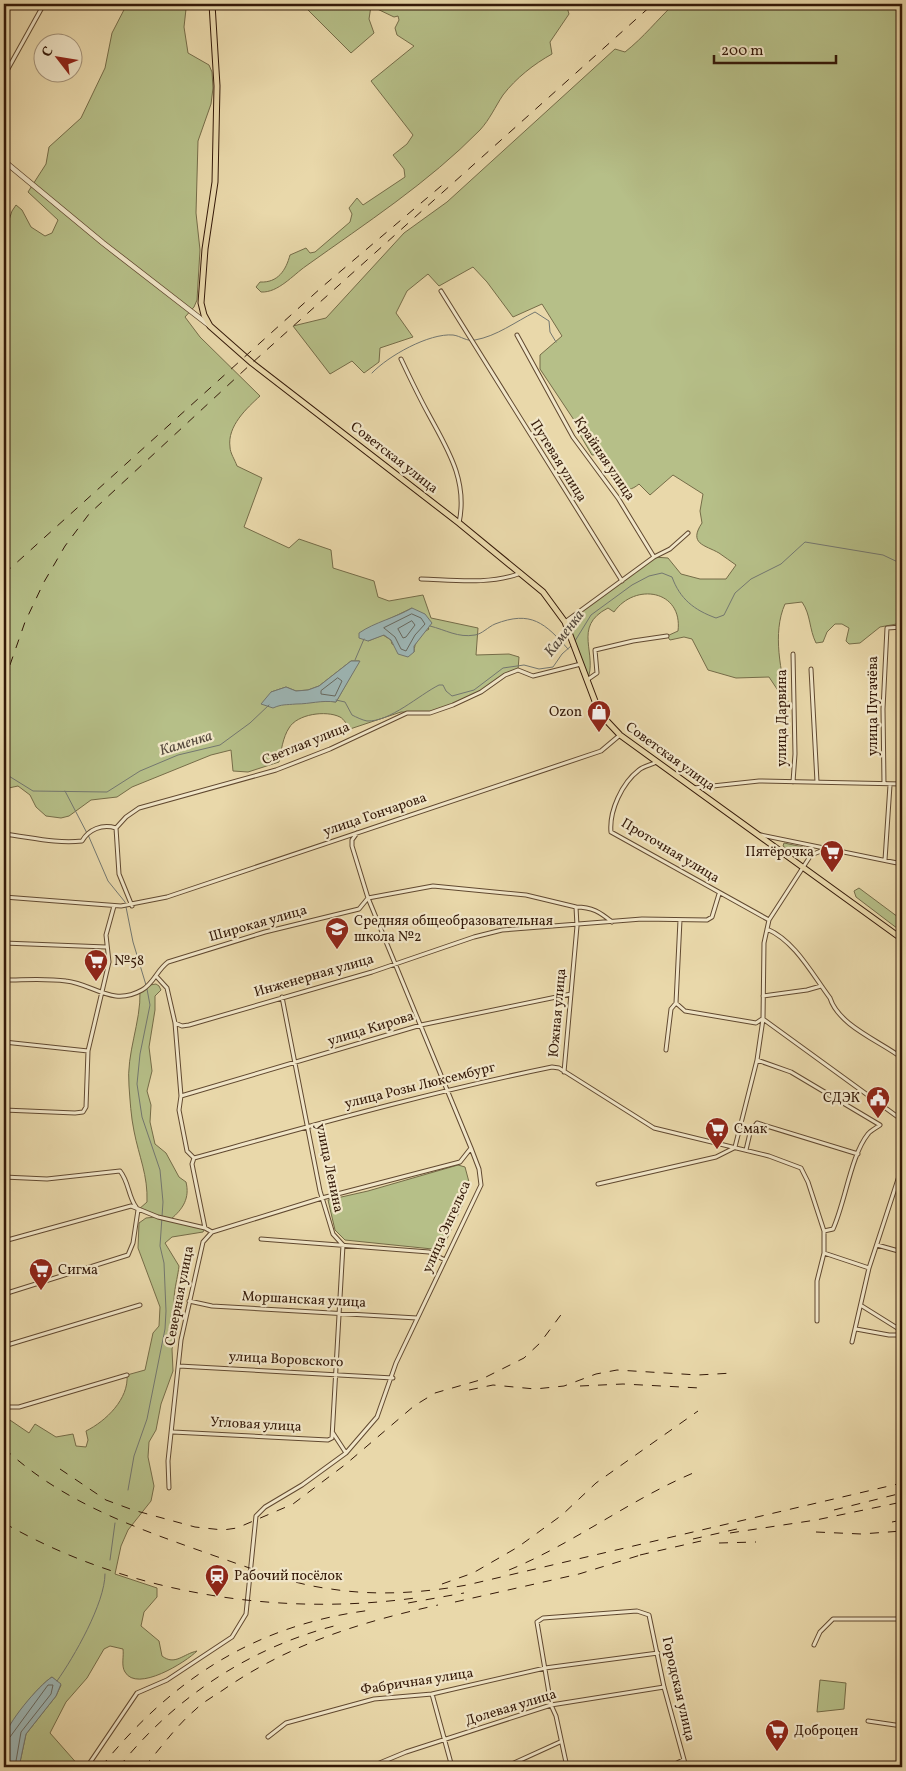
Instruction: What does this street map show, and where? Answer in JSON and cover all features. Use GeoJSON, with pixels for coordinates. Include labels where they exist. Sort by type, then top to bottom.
{"type":"FeatureCollection","features":[{"type":"Feature","properties":{"kind":"main road"},"geometry":{"type":"LineString","coordinates":[[210,326],[204,315],[201,303],[205,249],[215,182],[217,86],[212,4]]}},
{"type":"Feature","properties":{"kind":"main road","name":"Советская улица"},"geometry":{"type":"LineString","coordinates":[[210,326],[252,363],[459,522],[522,573],[549,598],[565,622],[587,681],[604,718],[620,735],[902,939]]}},
{"type":"Feature","properties":{"kind":"street"},"geometry":{"type":"LineString","coordinates":[[4,76],[44,4]]}},
{"type":"Feature","properties":{"kind":"street"},"geometry":{"type":"LineString","coordinates":[[4,161],[103,243],[210,326]]}},
{"type":"Feature","properties":{"kind":"street","name":"Путевая улица"},"geometry":{"type":"LineString","coordinates":[[441,291],[622,581]]}},
{"type":"Feature","properties":{"kind":"street","name":"Крайняя улица"},"geometry":{"type":"LineString","coordinates":[[518,335],[574,437],[618,498],[654,557]]}},
{"type":"Feature","properties":{"kind":"street"},"geometry":{"type":"LineString","coordinates":[[402,359],[448,448],[457,471],[463,504],[459,522]]}},
{"type":"Feature","properties":{"kind":"street"},"geometry":{"type":"LineString","coordinates":[[565,622],[654,557],[670,548],[688,533]]}},
{"type":"Feature","properties":{"kind":"street"},"geometry":{"type":"LineString","coordinates":[[421,579],[488,580],[509,578],[522,573]]}},
{"type":"Feature","properties":{"kind":"street","name":"улица Пугачёва"},"geometry":{"type":"LineString","coordinates":[[884,784],[883,709],[887,628],[902,627]]}},
{"type":"Feature","properties":{"kind":"street"},"geometry":{"type":"LineString","coordinates":[[587,681],[597,673],[595,650],[632,641],[668,636]]}},
{"type":"Feature","properties":{"kind":"street","name":"улица Дарвина"},"geometry":{"type":"LineString","coordinates":[[793,654],[795,754],[793,782]]}},
{"type":"Feature","properties":{"kind":"street","name":"Светлая улица"},"geometry":{"type":"LineString","coordinates":[[116,828],[138,808],[276,770],[330,749],[407,714],[430,713],[453,705],[481,692],[505,675],[518,670],[533,676],[581,664]]}},
{"type":"Feature","properties":{"kind":"street"},"geometry":{"type":"LineString","coordinates":[[812,669],[817,782]]}},
{"type":"Feature","properties":{"kind":"street","name":"улица Гончарова"},"geometry":{"type":"LineString","coordinates":[[4,897],[130,906],[167,897],[601,751],[620,735]]}},
{"type":"Feature","properties":{"kind":"street","name":"Проточная улица"},"geometry":{"type":"LineString","coordinates":[[657,762],[639,770],[619,795],[610,823],[611,832],[719,894],[769,920]]}},
{"type":"Feature","properties":{"kind":"street","name":"улица Дарвина"},"geometry":{"type":"LineString","coordinates":[[694,788],[759,781],[902,784]]}},
{"type":"Feature","properties":{"kind":"street"},"geometry":{"type":"LineString","coordinates":[[885,860],[890,785]]}},
{"type":"Feature","properties":{"kind":"street"},"geometry":{"type":"LineString","coordinates":[[4,834],[54,842],[75,842],[82,841],[88,832],[97,828],[109,826],[116,828],[119,874],[130,906]]}},
{"type":"Feature","properties":{"kind":"street"},"geometry":{"type":"LineString","coordinates":[[356,833],[352,840],[352,846],[368,898]]}},
{"type":"Feature","properties":{"kind":"street","name":"Советская улица"},"geometry":{"type":"LineString","coordinates":[[760,835],[902,864]]}},
{"type":"Feature","properties":{"kind":"street"},"geometry":{"type":"LineString","coordinates":[[598,1184],[716,1157],[735,1147],[757,1060],[763,1019],[764,943],[769,920],[802,867],[812,856],[826,849]]}},
{"type":"Feature","properties":{"kind":"street","name":"Широкая улица"},"geometry":{"type":"LineString","coordinates":[[101,993],[108,996],[120,996],[140,991],[150,985],[168,962],[266,932],[359,909],[368,898],[433,886],[460,887],[526,895],[576,908],[597,910],[605,914],[613,922]]}},
{"type":"Feature","properties":{"kind":"street"},"geometry":{"type":"LineString","coordinates":[[576,908],[577,926],[642,919],[707,920],[712,917],[719,894]]}},
{"type":"Feature","properties":{"kind":"street","name":"улица Энгельса"},"geometry":{"type":"LineString","coordinates":[[87,1767],[137,1693],[167,1680],[232,1637],[246,1614],[256,1516],[265,1506],[302,1485],[346,1453],[377,1417],[396,1363],[481,1185],[479,1169],[471,1148],[368,898]]}},
{"type":"Feature","properties":{"kind":"street"},"geometry":{"type":"LineString","coordinates":[[4,1110],[75,1113],[83,1112],[86,1107],[88,1051],[109,962],[106,947],[108,923],[114,906]]}},
{"type":"Feature","properties":{"kind":"street"},"geometry":{"type":"LineString","coordinates":[[666,1050],[671,1009],[676,1003],[680,920]]}},
{"type":"Feature","properties":{"kind":"street","name":"Инженерная улица"},"geometry":{"type":"LineString","coordinates":[[175,1023],[182,1026],[188,1025],[395,964],[474,937],[502,930],[541,926],[577,926]]}},
{"type":"Feature","properties":{"kind":"street","name":"Южная улица"},"geometry":{"type":"LineString","coordinates":[[564,1073],[577,926]]}},
{"type":"Feature","properties":{"kind":"street"},"geometry":{"type":"LineString","coordinates":[[767,929],[774,932],[795,951],[830,998],[833,1005],[845,1018],[902,1058]]}},
{"type":"Feature","properties":{"kind":"street"},"geometry":{"type":"LineString","coordinates":[[4,943],[106,947]]}},
{"type":"Feature","properties":{"kind":"street"},"geometry":{"type":"LineString","coordinates":[[156,976],[167,988],[175,1023],[181,1096],[179,1110],[187,1150],[194,1158],[192,1164],[205,1228]]}},
{"type":"Feature","properties":{"kind":"street"},"geometry":{"type":"LineString","coordinates":[[4,980],[63,980],[83,984],[101,993]]}},
{"type":"Feature","properties":{"kind":"street"},"geometry":{"type":"LineString","coordinates":[[763,996],[807,990],[821,986]]}},
{"type":"Feature","properties":{"kind":"street","name":"улица Кирова"},"geometry":{"type":"LineString","coordinates":[[181,1096],[421,1026],[571,994]]}},
{"type":"Feature","properties":{"kind":"street","name":"улица Ленина"},"geometry":{"type":"LineString","coordinates":[[282,996],[322,1198],[333,1234],[343,1245]]}},
{"type":"Feature","properties":{"kind":"street"},"geometry":{"type":"LineString","coordinates":[[676,1003],[685,1011],[756,1023],[763,1019]]}},
{"type":"Feature","properties":{"kind":"street"},"geometry":{"type":"LineString","coordinates":[[763,1019],[902,1120]]}},
{"type":"Feature","properties":{"kind":"street"},"geometry":{"type":"LineString","coordinates":[[4,1042],[88,1051]]}},
{"type":"Feature","properties":{"kind":"street"},"geometry":{"type":"LineString","coordinates":[[757,1060],[791,1072],[880,1125],[868,1134],[858,1154],[833,1229],[824,1231],[824,1253],[817,1281],[817,1321]]}},
{"type":"Feature","properties":{"kind":"street","name":"улица Розы Люксембург"},"geometry":{"type":"LineString","coordinates":[[194,1158],[308,1125],[447,1089],[552,1067],[559,1068],[564,1073],[614,1101],[654,1128],[735,1147],[801,1168],[808,1182],[824,1231]]}},
{"type":"Feature","properties":{"kind":"street"},"geometry":{"type":"LineString","coordinates":[[746,1150],[750,1133],[756,1123],[858,1154]]}},
{"type":"Feature","properties":{"kind":"street"},"geometry":{"type":"LineString","coordinates":[[212,1232],[322,1198],[460,1162],[471,1148]]}},
{"type":"Feature","properties":{"kind":"street"},"geometry":{"type":"LineString","coordinates":[[852,1342],[870,1268],[902,1167]]}},
{"type":"Feature","properties":{"kind":"street"},"geometry":{"type":"LineString","coordinates":[[4,1177],[47,1179],[120,1171],[126,1179],[132,1202],[138,1210],[133,1242],[128,1255],[4,1294]]}},
{"type":"Feature","properties":{"kind":"street","name":"Северная улица"},"geometry":{"type":"LineString","coordinates":[[4,1241],[125,1206],[131,1206],[158,1217],[205,1228],[212,1232],[203,1242],[185,1318],[173,1432],[168,1461],[168,1488]]}},
{"type":"Feature","properties":{"kind":"street"},"geometry":{"type":"LineString","coordinates":[[261,1239],[429,1252],[445,1260]]}},
{"type":"Feature","properties":{"kind":"street"},"geometry":{"type":"LineString","coordinates":[[343,1245],[333,1432],[346,1453]]}},
{"type":"Feature","properties":{"kind":"street"},"geometry":{"type":"LineString","coordinates":[[878,1245],[902,1252]]}},
{"type":"Feature","properties":{"kind":"street"},"geometry":{"type":"LineString","coordinates":[[824,1253],[870,1268]]}},
{"type":"Feature","properties":{"kind":"street","name":"Моршанская улица"},"geometry":{"type":"LineString","coordinates":[[189,1301],[212,1306],[418,1318]]}},
{"type":"Feature","properties":{"kind":"street"},"geometry":{"type":"LineString","coordinates":[[4,1346],[140,1305]]}},
{"type":"Feature","properties":{"kind":"street"},"geometry":{"type":"LineString","coordinates":[[862,1306],[902,1331]]}},
{"type":"Feature","properties":{"kind":"street"},"geometry":{"type":"LineString","coordinates":[[856,1329],[889,1335],[902,1335]]}},
{"type":"Feature","properties":{"kind":"street","name":"улица Воровского"},"geometry":{"type":"LineString","coordinates":[[179,1366],[392,1378]]}},
{"type":"Feature","properties":{"kind":"street"},"geometry":{"type":"LineString","coordinates":[[4,1403],[9,1407],[19,1408],[127,1375]]}},
{"type":"Feature","properties":{"kind":"street","name":"Угловая улица"},"geometry":{"type":"LineString","coordinates":[[173,1432],[328,1440],[332,1438],[333,1432]]}},
{"type":"Feature","properties":{"kind":"street","name":"Городская улица"},"geometry":{"type":"LineString","coordinates":[[545,1668],[537,1622],[544,1618],[638,1611],[649,1615],[664,1687],[686,1767]]}},
{"type":"Feature","properties":{"kind":"street"},"geometry":{"type":"LineString","coordinates":[[814,1645],[820,1632],[833,1619],[902,1619]]}},
{"type":"Feature","properties":{"kind":"street","name":"Фабричная улица"},"geometry":{"type":"LineString","coordinates":[[268,1737],[286,1723],[374,1699],[432,1694],[545,1668],[658,1653]]}},
{"type":"Feature","properties":{"kind":"street"},"geometry":{"type":"LineString","coordinates":[[545,1668],[551,1705],[556,1716],[560,1742],[567,1767]]}},
{"type":"Feature","properties":{"kind":"street","name":"Долевая улица"},"geometry":{"type":"LineString","coordinates":[[370,1767],[406,1752],[551,1705],[664,1687]]}},
{"type":"Feature","properties":{"kind":"street"},"geometry":{"type":"LineString","coordinates":[[432,1694],[452,1767]]}},
{"type":"Feature","properties":{"kind":"street"},"geometry":{"type":"LineString","coordinates":[[868,1720],[902,1726]]}},
{"type":"Feature","properties":{"kind":"street"},"geometry":{"type":"LineString","coordinates":[[505,1767],[560,1742]]}},
{"type":"Feature","properties":{"kind":"street"},"geometry":{"type":"LineString","coordinates":[[669,1767],[683,1760]]}},
{"type":"Feature","properties":{"kind":"green space"},"geometry":{"type":"Polygon","coordinates":[[[127,4],[184,4],[186,9],[184,27],[188,53],[209,65],[212,72],[211,104],[198,141],[196,213],[200,250],[197,300],[194,307],[185,317],[200,337],[260,396],[239,418],[230,439],[231,452],[237,466],[262,478],[244,527],[289,548],[299,539],[331,550],[333,568],[374,581],[378,597],[389,601],[423,595],[431,618],[478,628],[476,655],[509,654],[519,657],[518,670],[505,675],[481,692],[430,713],[401,712],[350,729],[341,718],[334,715],[312,715],[298,719],[289,728],[279,762],[248,772],[233,771],[231,750],[211,755],[132,787],[117,797],[91,800],[69,816],[61,818],[46,816],[36,807],[30,795],[18,786],[4,789],[4,235],[16,205],[22,210],[31,227],[45,236],[52,233],[58,220],[28,192],[46,164],[49,147],[81,118],[105,68],[112,33],[127,4]],[[412,608],[387,620],[368,641],[383,635],[391,640],[392,644],[414,652],[418,639],[429,629],[412,608]],[[351,661],[319,686],[308,690],[296,691],[286,687],[271,692],[289,702],[336,702],[359,661],[351,661]]]}},
{"type":"Feature","properties":{"kind":"green space"},"geometry":{"type":"Polygon","coordinates":[[[302,4],[566,4],[569,14],[550,42],[552,54],[519,77],[503,95],[484,126],[439,168],[396,202],[285,283],[273,290],[261,292],[256,287],[260,282],[276,278],[286,266],[290,255],[306,248],[310,253],[315,252],[350,222],[352,214],[349,208],[357,198],[363,205],[405,177],[404,169],[393,155],[407,144],[413,135],[371,81],[414,46],[397,35],[395,28],[399,20],[398,16],[394,17],[371,6],[369,19],[374,33],[351,53],[302,4]]]}},
{"type":"Feature","properties":{"kind":"green space"},"geometry":{"type":"Polygon","coordinates":[[[674,4],[902,4],[902,623],[880,627],[860,643],[849,644],[846,641],[849,628],[842,624],[835,624],[827,632],[823,642],[816,643],[807,612],[802,602],[785,604],[781,615],[778,640],[788,702],[784,705],[779,692],[769,677],[736,678],[708,670],[692,639],[684,637],[670,640],[667,636],[678,631],[678,617],[673,607],[665,599],[656,595],[645,594],[634,597],[623,603],[614,612],[608,608],[597,615],[588,632],[590,671],[587,681],[565,622],[654,557],[668,558],[681,574],[700,579],[726,579],[736,565],[719,553],[704,546],[698,540],[698,530],[702,523],[700,511],[703,494],[673,475],[650,495],[639,484],[629,489],[617,488],[615,481],[619,474],[615,468],[609,467],[602,454],[592,455],[574,420],[540,369],[540,355],[562,336],[542,304],[513,317],[487,282],[473,267],[439,286],[428,274],[407,291],[396,313],[413,337],[380,348],[379,362],[364,373],[352,361],[330,374],[293,326],[326,318],[404,233],[447,202],[615,49],[625,52],[674,4]]]}},
{"type":"Feature","properties":{"kind":"green space"},"geometry":{"type":"Polygon","coordinates":[[[784,843],[803,847],[806,851],[804,856],[795,855],[783,846],[784,843]]]}},
{"type":"Feature","properties":{"kind":"green space"},"geometry":{"type":"Polygon","coordinates":[[[859,888],[902,920],[902,932],[856,897],[854,891],[859,888]]]}},
{"type":"Feature","properties":{"kind":"green space"},"geometry":{"type":"Polygon","coordinates":[[[156,984],[161,990],[155,996],[155,1010],[149,1047],[152,1071],[147,1091],[151,1105],[150,1122],[155,1144],[166,1153],[179,1177],[186,1182],[187,1193],[184,1203],[171,1219],[205,1228],[203,1232],[172,1237],[165,1243],[179,1266],[174,1293],[174,1306],[179,1319],[172,1349],[173,1371],[161,1404],[156,1430],[149,1442],[148,1457],[154,1486],[151,1501],[128,1530],[121,1546],[115,1574],[157,1588],[157,1597],[144,1612],[141,1626],[159,1641],[162,1656],[175,1660],[197,1651],[183,1662],[161,1674],[140,1679],[131,1678],[125,1672],[123,1649],[110,1646],[104,1649],[87,1678],[66,1702],[50,1733],[80,1767],[19,1767],[26,1734],[56,1696],[61,1685],[52,1677],[39,1688],[23,1706],[10,1726],[4,1742],[4,1416],[29,1433],[35,1424],[56,1437],[73,1434],[76,1446],[86,1447],[88,1440],[86,1431],[94,1427],[115,1408],[127,1384],[127,1375],[145,1370],[153,1333],[159,1326],[160,1307],[138,1248],[139,1223],[146,1218],[156,1217],[138,1210],[147,1202],[147,1192],[145,1175],[132,1120],[129,1074],[131,1050],[140,1003],[140,991],[156,984]]]}},
{"type":"Feature","properties":{"kind":"green space"},"geometry":{"type":"Polygon","coordinates":[[[458,1165],[465,1167],[469,1182],[462,1206],[442,1250],[345,1240],[335,1230],[328,1200],[368,1191],[458,1165]]]}},
{"type":"Feature","properties":{"kind":"green space"},"geometry":{"type":"Polygon","coordinates":[[[820,1680],[846,1683],[844,1709],[817,1712],[820,1680]]]}},
{"type":"Feature","properties":{"kind":"water"},"geometry":{"type":"Polygon","coordinates":[[[412,608],[425,614],[432,623],[414,646],[414,652],[408,657],[398,654],[391,640],[384,635],[368,641],[359,638],[359,633],[365,629],[412,608]]]}},
{"type":"Feature","properties":{"kind":"water"},"geometry":{"type":"Polygon","coordinates":[[[351,661],[360,661],[336,702],[325,701],[284,705],[273,708],[261,704],[271,692],[286,687],[296,691],[308,690],[319,686],[351,661]]]}},
{"type":"Feature","properties":{"kind":"water"},"geometry":{"type":"Polygon","coordinates":[[[52,1677],[61,1684],[56,1696],[26,1734],[19,1767],[6,1767],[3,1746],[6,1732],[24,1705],[52,1677]]]}},
{"type":"Feature","properties":{"kind":"waterway"},"geometry":{"type":"LineString","coordinates":[[372,373],[398,353],[421,342],[443,335],[459,336],[467,340],[483,338],[535,312],[549,321],[550,332],[556,342]]}},
{"type":"Feature","properties":{"kind":"waterway","name":"Каменка"},"geometry":{"type":"LineString","coordinates":[[575,641],[591,615],[632,585],[649,576],[662,573],[672,577],[679,592],[689,603],[716,618],[724,615],[735,593],[751,579],[781,564],[805,542],[883,555],[902,564]]}},
{"type":"Feature","properties":{"kind":"waterway"},"geometry":{"type":"LineString","coordinates":[[430,626],[458,635],[469,636],[483,632],[495,624],[508,620],[528,619],[544,626],[568,649]]}},
{"type":"Feature","properties":{"kind":"waterway"},"geometry":{"type":"LineString","coordinates":[[355,660],[364,639]]}},
{"type":"Feature","properties":{"kind":"waterway","name":"Каменка"},"geometry":{"type":"LineString","coordinates":[[336,700],[345,702],[352,715],[367,721],[376,720],[395,713],[439,685],[443,685],[452,696],[474,690],[503,668],[524,665],[539,669],[553,667],[562,654],[571,646]]}},
{"type":"Feature","properties":{"kind":"waterway","name":"Каменка"},"geometry":{"type":"LineString","coordinates":[[4,773],[33,791],[107,792],[140,771],[178,755],[220,745],[250,723],[269,705]]}},
{"type":"Feature","properties":{"kind":"waterway"},"geometry":{"type":"LineString","coordinates":[[65,791],[89,837],[108,881],[125,902],[133,942],[146,985]]}},
{"type":"Feature","properties":{"kind":"waterway"},"geometry":{"type":"LineString","coordinates":[[128,1490],[134,1456],[147,1419],[165,1329],[166,1311],[164,1263],[160,1246],[163,1202],[160,1170],[142,1117],[137,1084],[140,1054],[150,1005],[147,989]]}},
{"type":"Feature","properties":{"kind":"waterway"},"geometry":{"type":"LineString","coordinates":[[110,1560],[115,1523]]}},
{"type":"Feature","properties":{"kind":"waterway"},"geometry":{"type":"LineString","coordinates":[[57,1681],[80,1644],[94,1614],[104,1586],[105,1574]]}},
{"type":"Feature","properties":{"kind":"railway"},"geometry":{"type":"LineString","coordinates":[[4,682],[25,622],[44,582],[65,546],[89,514],[252,363],[653,4]]}},
{"type":"Feature","properties":{"kind":"railway"},"geometry":{"type":"LineString","coordinates":[[4,574],[322,287],[447,181]]}},
{"type":"Feature","properties":{"kind":"railway"},"geometry":{"type":"LineString","coordinates":[[60,1469],[106,1500],[133,1510],[195,1527],[223,1530],[237,1528],[293,1504],[346,1464],[414,1406],[435,1393],[480,1380],[524,1358],[540,1343],[563,1312]]}},
{"type":"Feature","properties":{"kind":"railway"},"geometry":{"type":"LineString","coordinates":[[469,1390],[493,1385],[535,1389],[564,1386],[596,1374],[617,1370],[698,1375],[733,1373]]}},
{"type":"Feature","properties":{"kind":"railway"},"geometry":{"type":"LineString","coordinates":[[580,1386],[623,1384],[700,1388]]}},
{"type":"Feature","properties":{"kind":"railway"},"geometry":{"type":"LineString","coordinates":[[442,1584],[473,1573],[518,1547],[562,1515],[596,1483],[698,1411]]}},
{"type":"Feature","properties":{"kind":"railway"},"geometry":{"type":"LineString","coordinates":[[4,1448],[27,1468],[77,1500],[158,1536],[287,1580],[316,1587],[382,1593],[416,1592],[467,1585],[902,1483]]}},
{"type":"Feature","properties":{"kind":"railway"},"geometry":{"type":"LineString","coordinates":[[509,1570],[557,1547],[650,1494],[698,1471]]}},
{"type":"Feature","properties":{"kind":"railway"},"geometry":{"type":"LineString","coordinates":[[834,1510],[902,1493]]}},
{"type":"Feature","properties":{"kind":"railway"},"geometry":{"type":"LineString","coordinates":[[730,1533],[816,1520],[902,1502]]}},
{"type":"Feature","properties":{"kind":"railway"},"geometry":{"type":"LineString","coordinates":[[892,1522],[902,1520]]}},
{"type":"Feature","properties":{"kind":"railway"},"geometry":{"type":"LineString","coordinates":[[4,1523],[51,1547],[100,1567],[151,1583],[203,1594],[256,1601],[309,1604],[362,1603],[415,1598]]}},
{"type":"Feature","properties":{"kind":"railway"},"geometry":{"type":"LineString","coordinates":[[693,1539],[737,1529]]}},
{"type":"Feature","properties":{"kind":"railway"},"geometry":{"type":"LineString","coordinates":[[816,1532],[861,1534],[902,1531]]}},
{"type":"Feature","properties":{"kind":"railway"},"geometry":{"type":"LineString","coordinates":[[640,1555],[701,1541]]}},
{"type":"Feature","properties":{"kind":"railway"},"geometry":{"type":"LineString","coordinates":[[719,1543],[756,1542]]}},
{"type":"Feature","properties":{"kind":"railway"},"geometry":{"type":"LineString","coordinates":[[455,1602],[579,1574],[647,1553]]}},
{"type":"Feature","properties":{"kind":"railway"},"geometry":{"type":"LineString","coordinates":[[408,1603],[464,1593]]}},
{"type":"Feature","properties":{"kind":"railway"},"geometry":{"type":"LineString","coordinates":[[144,1767],[175,1730],[198,1707],[248,1674],[300,1647],[326,1637],[381,1619],[438,1605]]}},
{"type":"Feature","properties":{"kind":"railway"},"geometry":{"type":"LineString","coordinates":[[101,1767],[129,1735],[158,1707],[188,1682],[220,1660],[255,1642],[291,1628],[330,1617],[372,1610]]}},
{"type":"Feature","properties":{"kind":"railway"},"geometry":{"type":"LineString","coordinates":[[119,1767],[141,1741],[165,1718],[218,1677],[278,1645],[309,1633],[342,1624]]}},
{"type":"Feature","properties":{"kind":"place","name":"Ozon"},"geometry":{"type":"Point","coordinates":[599,733]}},
{"type":"Feature","properties":{"kind":"place","name":"Пятёрочка"},"geometry":{"type":"Point","coordinates":[832,873]}},
{"type":"Feature","properties":{"kind":"place","name":"Средняя общеобразовательная школа №2"},"geometry":{"type":"Point","coordinates":[337,950]}},
{"type":"Feature","properties":{"kind":"place","name":"№58"},"geometry":{"type":"Point","coordinates":[96,982]}},
{"type":"Feature","properties":{"kind":"place","name":"СДЭК"},"geometry":{"type":"Point","coordinates":[878,1119]}},
{"type":"Feature","properties":{"kind":"place","name":"Смак"},"geometry":{"type":"Point","coordinates":[717,1150]}},
{"type":"Feature","properties":{"kind":"place","name":"Сигма"},"geometry":{"type":"Point","coordinates":[41,1291]}},
{"type":"Feature","properties":{"kind":"place","name":"Рабочий посёлок"},"geometry":{"type":"Point","coordinates":[217,1597]}},
{"type":"Feature","properties":{"kind":"place","name":"Доброцен"},"geometry":{"type":"Point","coordinates":[777,1752]}}]}
